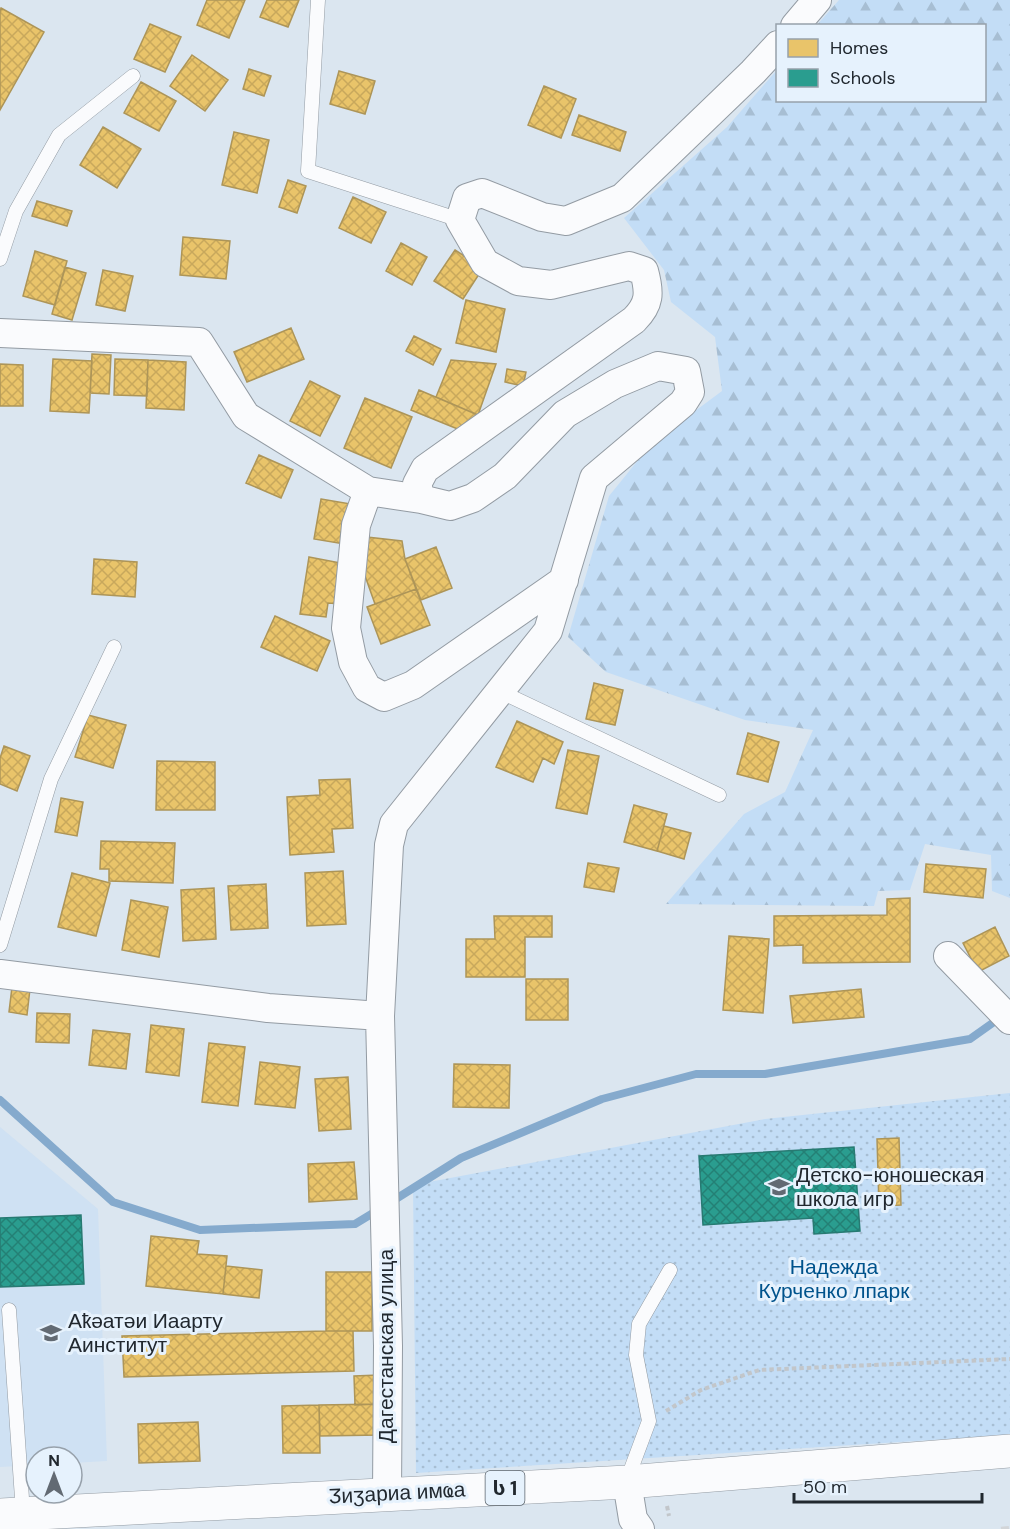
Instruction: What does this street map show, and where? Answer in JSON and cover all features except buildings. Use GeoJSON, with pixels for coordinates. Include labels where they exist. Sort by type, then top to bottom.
{"type":"FeatureCollection","features":[{"type":"Feature","properties":{"kind":"highway","name":"Ӡиӡариа имҩа"},"geometry":{"type":"LineString","coordinates":[[11,1514],[627,1482],[1010,1452]]}},
{"type":"Feature","properties":{"kind":"street"},"geometry":{"type":"LineString","coordinates":[[797,24],[817,0]]}},
{"type":"Feature","properties":{"kind":"street"},"geometry":{"type":"LineString","coordinates":[[0,333],[200,342],[246,416],[368,491],[421,499],[417,484],[424,469],[634,320],[646,308],[650,291],[644,272],[629,266],[551,285],[518,281],[485,263],[460,220],[467,198],[482,193],[542,217],[566,221],[622,198],[753,72],[776,46]]}},
{"type":"Feature","properties":{"kind":"street","name":"Дагестанская улица"},"geometry":{"type":"LineString","coordinates":[[387,1494],[388,1346],[380,1016],[389,845],[394,824],[548,631],[594,478],[683,403],[690,392],[686,371],[658,366],[615,384],[565,414],[505,476],[473,498],[450,506],[421,499]]}},
{"type":"Feature","properties":{"kind":"street"},"geometry":{"type":"LineString","coordinates":[[368,491],[356,525],[346,628],[353,662],[367,688],[384,697],[413,684],[564,580]]}},
{"type":"Feature","properties":{"kind":"street"},"geometry":{"type":"LineString","coordinates":[[948,956],[1010,1020]]}},
{"type":"Feature","properties":{"kind":"street"},"geometry":{"type":"LineString","coordinates":[[0,974],[268,1008],[380,1016]]}},
{"type":"Feature","properties":{"kind":"street"},"geometry":{"type":"LineString","coordinates":[[627,1482],[633,1519],[640,1529]]}},
{"type":"Feature","properties":{"kind":"lane"},"geometry":{"type":"LineString","coordinates":[[318,0],[308,171],[460,220]]}},
{"type":"Feature","properties":{"kind":"lane"},"geometry":{"type":"LineString","coordinates":[[0,259],[16,211],[59,135],[133,76]]}},
{"type":"Feature","properties":{"kind":"lane"},"geometry":{"type":"LineString","coordinates":[[0,945],[51,779],[114,647]]}},
{"type":"Feature","properties":{"kind":"lane"},"geometry":{"type":"LineString","coordinates":[[501,692],[719,795]]}},
{"type":"Feature","properties":{"kind":"lane"},"geometry":{"type":"LineString","coordinates":[[627,1482],[649,1421],[636,1355],[639,1324],[670,1270]]}},
{"type":"Feature","properties":{"kind":"lane"},"geometry":{"type":"LineString","coordinates":[[9,1310],[11,1514]]}},
{"type":"Feature","properties":{"kind":"path"},"geometry":{"type":"LineString","coordinates":[[649,1421],[701,1390],[759,1370],[1010,1359]]}},
{"type":"Feature","properties":{"kind":"shaded area","name":"Аҟәатәи Иаарту Аинститут"},"geometry":{"type":"Polygon","coordinates":[[[0,1127],[98,1209],[107,1461],[84,1462],[84,1445],[24,1445],[24,1466],[0,1467],[0,1127]]]}},
{"type":"Feature","properties":{"kind":"green space"},"geometry":{"type":"Polygon","coordinates":[[[839,0],[1010,0],[1010,898],[992,891],[991,855],[925,844],[910,890],[878,891],[874,906],[666,904],[744,814],[785,792],[813,730],[745,720],[606,672],[568,637],[609,496],[652,443],[722,391],[715,337],[671,302],[664,270],[624,218],[727,127],[776,71],[776,102],[986,102],[986,24],[818,24],[839,0]]]}},
{"type":"Feature","properties":{"kind":"green space","name":"Надежда Курченко лпарк"},"geometry":{"type":"Polygon","coordinates":[[[1010,1093],[1010,1435],[416,1473],[413,1185],[765,1119],[1010,1093]]]}},
{"type":"Feature","properties":{"kind":"waterway"},"geometry":{"type":"LineString","coordinates":[[391,1202],[461,1158],[602,1099],[696,1074],[765,1074],[970,1039],[1001,1017]]}},
{"type":"Feature","properties":{"kind":"waterway"},"geometry":{"type":"LineString","coordinates":[[0,1100],[113,1202],[200,1230],[355,1224],[378,1210]]}},
{"type":"Feature","properties":{"kind":"railway"},"geometry":{"type":"LineString","coordinates":[[1001,1529],[1010,1528]]}},
{"type":"Feature","properties":{"kind":"place","name":"Детско-юношеская школа игр"},"geometry":{"type":"Point","coordinates":[779,1187]}},
{"type":"Feature","properties":{"kind":"place","name":"Аҟәатәи Иаарту Аинститут"},"geometry":{"type":"Point","coordinates":[51,1333]}}]}
